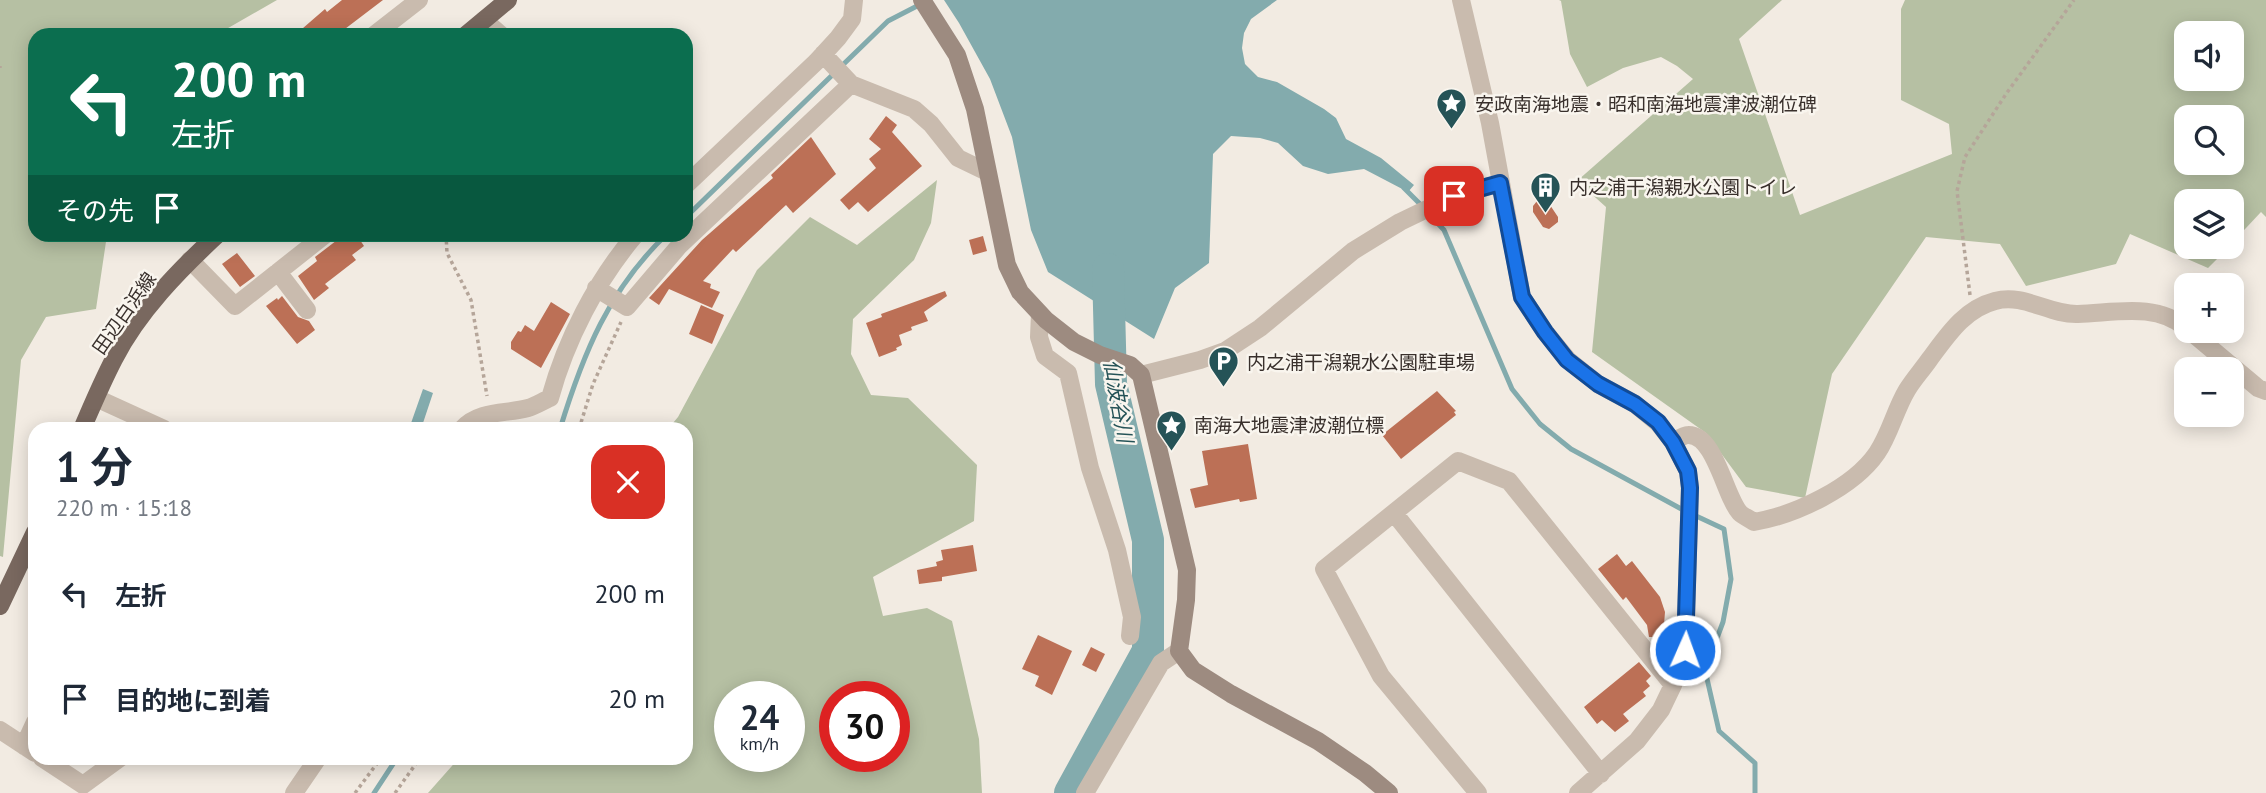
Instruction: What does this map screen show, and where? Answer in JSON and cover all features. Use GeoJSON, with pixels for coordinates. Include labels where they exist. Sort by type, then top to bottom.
{"type":"FeatureCollection","features":[{"type":"Feature","properties":{"kind":"main road"},"geometry":{"type":"LineString","coordinates":[[475,28],[508,0]]}},
{"type":"Feature","properties":{"kind":"main road","name":"田辺白浜線"},"geometry":{"type":"LineString","coordinates":[[85,422],[115,357],[144,314],[190,260],[209,242]]}},
{"type":"Feature","properties":{"kind":"main road"},"geometry":{"type":"LineString","coordinates":[[0,606],[28,547]]}},
{"type":"Feature","properties":{"kind":"street"},"geometry":{"type":"LineString","coordinates":[[383,28],[419,0]]}},
{"type":"Feature","properties":{"kind":"street"},"geometry":{"type":"LineString","coordinates":[[693,179],[826,58],[852,19],[854,0]]}},
{"type":"Feature","properties":{"kind":"street"},"geometry":{"type":"LineString","coordinates":[[922,0],[957,55],[975,109],[1007,265],[1020,292],[1043,317],[1074,342],[1135,370],[1200,360],[1224,351],[1260,327],[1353,251],[1400,222],[1434,205],[1500,183]]}},
{"type":"Feature","properties":{"kind":"street"},"geometry":{"type":"LineString","coordinates":[[1461,0],[1490,123],[1522,297],[1567,360],[1598,384],[1635,404],[1658,422],[1673,442],[1688,471],[1690,488],[1685,650],[1661,710],[1637,741],[1578,793]]}},
{"type":"Feature","properties":{"kind":"street"},"geometry":{"type":"LineString","coordinates":[[484,20],[493,28]]}},
{"type":"Feature","properties":{"kind":"street"},"geometry":{"type":"LineString","coordinates":[[826,58],[848,81],[914,109],[931,124],[958,158],[987,172]]}},
{"type":"Feature","properties":{"kind":"street"},"geometry":{"type":"LineString","coordinates":[[693,232],[848,81]]}},
{"type":"Feature","properties":{"kind":"street"},"geometry":{"type":"LineString","coordinates":[[190,260],[235,306],[316,242]]}},
{"type":"Feature","properties":{"kind":"street"},"geometry":{"type":"LineString","coordinates":[[470,422],[490,414],[530,407],[550,398],[558,367],[631,242]]}},
{"type":"Feature","properties":{"kind":"street"},"geometry":{"type":"LineString","coordinates":[[600,291],[624,305],[683,242]]}},
{"type":"Feature","properties":{"kind":"street"},"geometry":{"type":"LineString","coordinates":[[278,272],[307,310]]}},
{"type":"Feature","properties":{"kind":"street"},"geometry":{"type":"LineString","coordinates":[[1673,442],[1687,435],[1705,445],[1717,462],[1740,513],[1754,522],[1779,518],[1852,480],[1877,453],[1907,389],[1956,324],[1972,311],[1992,301],[2012,298],[2073,314],[2149,311],[2174,320]]}},
{"type":"Feature","properties":{"kind":"street"},"geometry":{"type":"LineString","coordinates":[[1043,317],[1039,337],[1045,356],[1068,373],[1090,468],[1117,550],[1132,617],[1130,636]]}},
{"type":"Feature","properties":{"kind":"street"},"geometry":{"type":"LineString","coordinates":[[2205,343],[2258,388],[2266,391]]}},
{"type":"Feature","properties":{"kind":"street"},"geometry":{"type":"LineString","coordinates":[[1135,370],[1187,570],[1179,651],[1194,670],[1231,694],[1318,741],[1389,793]]}},
{"type":"Feature","properties":{"kind":"street"},"geometry":{"type":"LineString","coordinates":[[96,398],[149,422]]}},
{"type":"Feature","properties":{"kind":"street"},"geometry":{"type":"LineString","coordinates":[[1478,793],[1381,676],[1324,569],[1458,461],[1509,481],[1673,685]]}},
{"type":"Feature","properties":{"kind":"street"},"geometry":{"type":"LineString","coordinates":[[1394,513],[1601,774]]}},
{"type":"Feature","properties":{"kind":"street"},"geometry":{"type":"LineString","coordinates":[[1085,793],[1161,663],[1179,651]]}},
{"type":"Feature","properties":{"kind":"street"},"geometry":{"type":"LineString","coordinates":[[0,730],[28,749]]}},
{"type":"Feature","properties":{"kind":"street"},"geometry":{"type":"LineString","coordinates":[[53,765],[83,785],[110,765]]}},
{"type":"Feature","properties":{"kind":"street"},"geometry":{"type":"LineString","coordinates":[[294,793],[313,765]]}},
{"type":"Feature","properties":{"kind":"path"},"geometry":{"type":"LineString","coordinates":[[1972,311],[1958,191],[1965,158],[2006,94],[2074,0]]}},
{"type":"Feature","properties":{"kind":"path"},"geometry":{"type":"LineString","coordinates":[[446,242],[447,253],[471,300],[490,414]]}},
{"type":"Feature","properties":{"kind":"path"},"geometry":{"type":"LineString","coordinates":[[581,422],[624,305]]}},
{"type":"Feature","properties":{"kind":"path"},"geometry":{"type":"LineString","coordinates":[[355,793],[376,765]]}},
{"type":"Feature","properties":{"kind":"path"},"geometry":{"type":"LineString","coordinates":[[395,793],[415,765]]}},
{"type":"Feature","properties":{"kind":"green space"},"geometry":{"type":"Polygon","coordinates":[[[0,0],[277,0],[228,28],[28,28],[28,242],[106,242],[96,309],[46,317],[21,360],[3,557],[0,556],[0,0]]]}},
{"type":"Feature","properties":{"kind":"green space"},"geometry":{"type":"Polygon","coordinates":[[[1559,0],[1782,0],[1739,39],[1800,215],[1952,154],[1949,124],[1901,100],[1901,9],[1905,0],[2266,0],[2266,217],[2261,212],[2244,230],[2244,189],[2174,189],[2174,253],[2130,234],[2116,264],[2026,286],[2000,244],[1926,237],[1832,374],[1805,498],[1746,487],[1706,433],[1592,352],[1606,207],[1577,181],[1693,79],[1661,57],[1623,68],[1587,87],[1570,54],[1559,0]]]}},
{"type":"Feature","properties":{"kind":"green space"},"geometry":{"type":"Polygon","coordinates":[[[937,180],[931,223],[914,260],[853,319],[851,354],[871,395],[908,398],[977,465],[974,521],[873,577],[883,616],[927,608],[952,621],[979,739],[982,793],[428,793],[453,765],[693,765],[693,422],[674,422],[757,270],[810,217],[857,245],[937,180]]]}},
{"type":"Feature","properties":{"kind":"green space"},"geometry":{"type":"Polygon","coordinates":[[[2187,259],[2217,259],[2208,268],[2187,259]]]}},
{"type":"Feature","properties":{"kind":"water"},"geometry":{"type":"Polygon","coordinates":[[[944,0],[1277,0],[1251,19],[1244,33],[1242,48],[1245,64],[1258,77],[1277,82],[1324,109],[1336,118],[1346,139],[1381,158],[1414,185],[1408,192],[1364,169],[1328,174],[1303,166],[1278,143],[1260,138],[1231,136],[1213,154],[1209,263],[1175,288],[1154,339],[1048,272],[1031,230],[1012,137],[990,79],[944,0]]]}},
{"type":"Feature","properties":{"kind":"water"},"geometry":{"type":"Polygon","coordinates":[[[423,389],[433,393],[423,422],[411,422],[423,389]]]}},
{"type":"Feature","properties":{"kind":"building"},"geometry":{"type":"Polygon","coordinates":[[[342,0],[383,0],[346,28],[303,28],[325,9],[327,12],[342,0]]]}},
{"type":"Feature","properties":{"kind":"building"},"geometry":{"type":"Polygon","coordinates":[[[886,116],[897,125],[892,132],[922,166],[868,212],[858,202],[849,210],[840,200],[876,168],[869,159],[881,149],[869,139],[886,116]]]}},
{"type":"Feature","properties":{"kind":"building"},"geometry":{"type":"Polygon","coordinates":[[[811,137],[836,174],[793,213],[786,205],[736,252],[733,249],[703,281],[720,292],[712,308],[669,289],[659,305],[649,298],[702,240],[773,178],[771,175],[811,137]]]}},
{"type":"Feature","properties":{"kind":"building","name":"内之浦干潟親水公園トイレ"},"geometry":{"type":"Polygon","coordinates":[[[1542,200],[1548,202],[1558,217],[1558,222],[1549,229],[1543,227],[1533,212],[1533,206],[1542,200]]]}},
{"type":"Feature","properties":{"kind":"building"},"geometry":{"type":"Polygon","coordinates":[[[983,236],[987,251],[973,255],[969,240],[983,236]]]}},
{"type":"Feature","properties":{"kind":"building"},"geometry":{"type":"Polygon","coordinates":[[[335,242],[361,242],[364,246],[352,255],[356,260],[325,284],[329,288],[314,300],[298,276],[317,261],[315,257],[335,242]]]}},
{"type":"Feature","properties":{"kind":"building"},"geometry":{"type":"Polygon","coordinates":[[[237,253],[255,276],[240,287],[222,264],[237,253]]]}},
{"type":"Feature","properties":{"kind":"building"},"geometry":{"type":"Polygon","coordinates":[[[945,291],[947,296],[924,312],[928,321],[899,335],[902,345],[896,348],[897,350],[879,357],[866,323],[882,317],[881,314],[945,291]]]}},
{"type":"Feature","properties":{"kind":"building"},"geometry":{"type":"Polygon","coordinates":[[[282,296],[298,317],[309,321],[315,330],[297,344],[266,306],[282,296]]]}},
{"type":"Feature","properties":{"kind":"building"},"geometry":{"type":"Polygon","coordinates":[[[551,302],[570,314],[541,368],[511,349],[511,342],[525,325],[534,331],[551,302]]]}},
{"type":"Feature","properties":{"kind":"building"},"geometry":{"type":"Polygon","coordinates":[[[701,305],[724,315],[712,344],[689,334],[701,305]]]}},
{"type":"Feature","properties":{"kind":"building"},"geometry":{"type":"Polygon","coordinates":[[[1437,391],[1456,411],[1456,415],[1401,459],[1382,435],[1437,391]]]}},
{"type":"Feature","properties":{"kind":"building"},"geometry":{"type":"Polygon","coordinates":[[[1248,444],[1257,499],[1240,502],[1239,499],[1195,508],[1190,489],[1208,485],[1202,451],[1248,444]]]}},
{"type":"Feature","properties":{"kind":"building"},"geometry":{"type":"Polygon","coordinates":[[[973,545],[977,571],[942,577],[942,581],[919,584],[917,570],[937,566],[936,562],[943,560],[941,550],[973,545]]]}},
{"type":"Feature","properties":{"kind":"building"},"geometry":{"type":"Polygon","coordinates":[[[1617,554],[1626,566],[1632,561],[1660,597],[1665,612],[1663,637],[1649,637],[1647,625],[1626,597],[1623,600],[1598,569],[1617,554]]]}},
{"type":"Feature","properties":{"kind":"building"},"geometry":{"type":"Polygon","coordinates":[[[1038,635],[1072,651],[1052,695],[1035,686],[1039,676],[1022,669],[1038,635]]]}},
{"type":"Feature","properties":{"kind":"building"},"geometry":{"type":"Polygon","coordinates":[[[1091,647],[1105,654],[1096,672],[1082,665],[1091,647]]]}},
{"type":"Feature","properties":{"kind":"building"},"geometry":{"type":"Polygon","coordinates":[[[1639,662],[1651,676],[1646,681],[1650,686],[1643,692],[1646,696],[1623,714],[1629,721],[1615,732],[1602,720],[1597,724],[1584,707],[1639,662]]]}},
{"type":"Feature","properties":{"kind":"waterway"},"geometry":{"type":"LineString","coordinates":[[693,210],[888,21],[921,4]]}},
{"type":"Feature","properties":{"kind":"waterway"},"geometry":{"type":"LineString","coordinates":[[1404,188],[1422,206]]}},
{"type":"Feature","properties":{"kind":"waterway"},"geometry":{"type":"LineString","coordinates":[[1428,213],[1444,230],[1512,389],[1540,424],[1571,449],[1685,511]]}},
{"type":"Feature","properties":{"kind":"waterway"},"geometry":{"type":"LineString","coordinates":[[562,422],[578,375],[600,324],[629,277],[659,242]]}},
{"type":"Feature","properties":{"kind":"waterway","name":"仙波谷川"},"geometry":{"type":"LineString","coordinates":[[1070,793],[1148,651],[1148,540],[1111,384],[1108,269]]}},
{"type":"Feature","properties":{"kind":"waterway"},"geometry":{"type":"LineString","coordinates":[[1694,515],[1724,529],[1731,579],[1723,622],[1705,670],[1719,731],[1755,763],[1755,793]]}},
{"type":"Feature","properties":{"kind":"waterway"},"geometry":{"type":"LineString","coordinates":[[374,793],[392,765]]}},
{"type":"Feature","properties":{"kind":"place","name":"安政南海地震・昭和南海地震津波潮位碑"},"geometry":{"type":"Point","coordinates":[1452,131]}},
{"type":"Feature","properties":{"kind":"place","name":"内之浦干潟親水公園トイレ"},"geometry":{"type":"Point","coordinates":[1546,214]}},
{"type":"Feature","properties":{"kind":"place","name":"内之浦干潟親水公園駐車場"},"geometry":{"type":"Point","coordinates":[1224,389]}},
{"type":"Feature","properties":{"kind":"place","name":"南海大地震津波潮位標"},"geometry":{"type":"Point","coordinates":[1171,452]}},
{"type":"Feature","properties":{"kind":"route"},"geometry":{"type":"LineString","coordinates":[[1454,196],[1500,183],[1522,297],[1567,360],[1598,384],[1635,404],[1658,422],[1673,442],[1688,471],[1690,488],[1685,650]]}}]}
